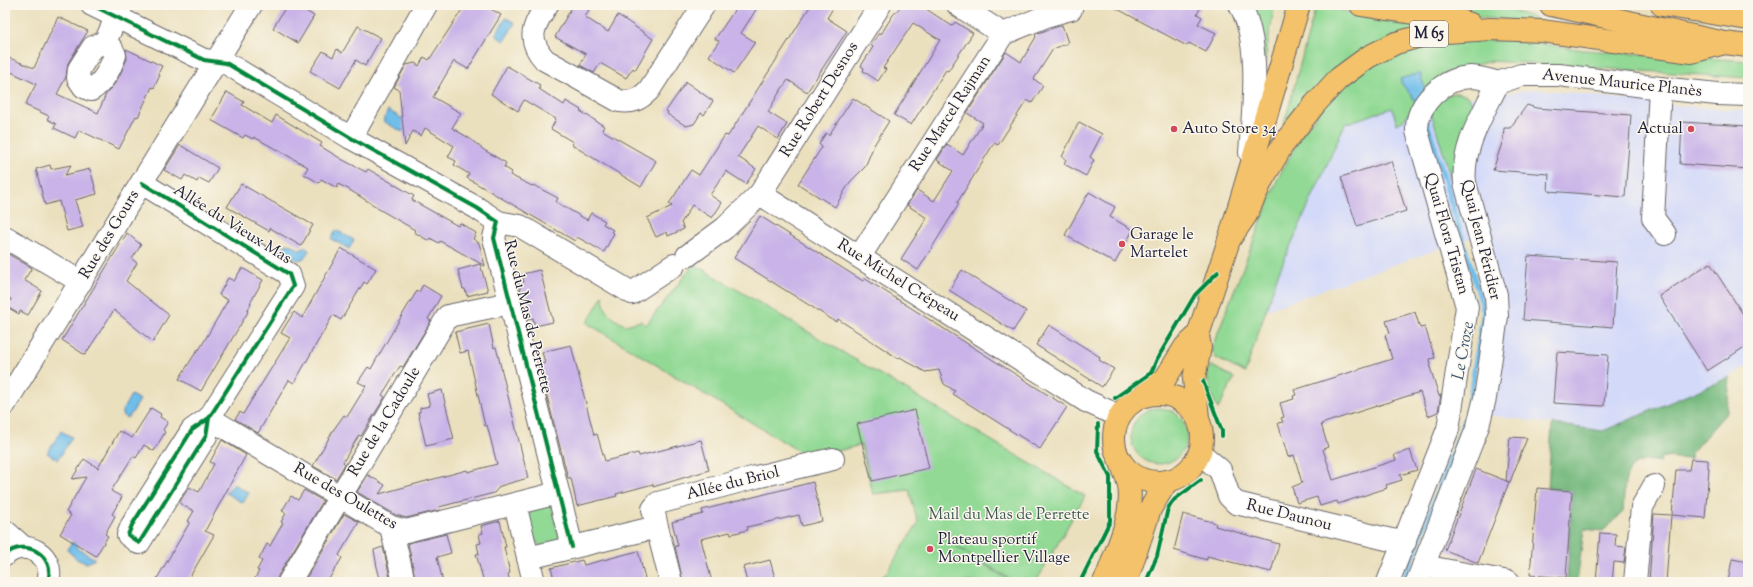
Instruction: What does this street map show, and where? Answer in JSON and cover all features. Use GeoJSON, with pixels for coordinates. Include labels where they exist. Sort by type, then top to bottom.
{"type":"FeatureCollection","features":[{"type":"Feature","properties":{"kind":"main road"},"geometry":{"type":"LineString","coordinates":[[1122,465],[1131,474],[1142,480],[1167,482],[1181,476],[1192,466],[1200,453],[1202,429],[1198,418],[1194,378],[1200,347],[1198,335],[1249,176],[1299,5]]}},
{"type":"Feature","properties":{"kind":"main road","name":"M 65"},"geometry":{"type":"LineString","coordinates":[[1361,5],[1458,20],[1490,29]]}},
{"type":"Feature","properties":{"kind":"main road","name":"M 65"},"geometry":{"type":"LineString","coordinates":[[1551,5],[1748,46]]}},
{"type":"Feature","properties":{"kind":"main road"},"geometry":{"type":"LineString","coordinates":[[1662,5],[1748,19]]}},
{"type":"Feature","properties":{"kind":"main road","name":"M 65"},"geometry":{"type":"LineString","coordinates":[[1229,240],[1246,215],[1262,180],[1282,146],[1315,104],[1338,79],[1368,57],[1396,43],[1432,33],[1490,29],[1542,31],[1692,52],[1725,42]]}},
{"type":"Feature","properties":{"kind":"main road"},"geometry":{"type":"LineString","coordinates":[[1104,582],[1126,520],[1130,503],[1129,485],[1122,465],[1116,454],[1113,441],[1114,428],[1119,416],[1126,407],[1165,379],[1185,347],[1198,335]]}},
{"type":"Feature","properties":{"kind":"main road"},"geometry":{"type":"LineString","coordinates":[[1144,395],[1157,393],[1169,395],[1181,400],[1191,408],[1198,418]]}},
{"type":"Feature","properties":{"kind":"main road"},"geometry":{"type":"LineString","coordinates":[[1126,582],[1150,509],[1167,482]]}},
{"type":"Feature","properties":{"kind":"street","name":"Rue du Mas de Perrette"},"geometry":{"type":"LineString","coordinates":[[92,5],[119,11],[204,60],[226,63],[351,138],[477,208],[498,222],[520,226],[632,293],[725,228],[760,194]]}},
{"type":"Feature","properties":{"kind":"street","name":"Rue des Gours"},"geometry":{"type":"LineString","coordinates":[[5,404],[251,5]]}},
{"type":"Feature","properties":{"kind":"street"},"geometry":{"type":"LineString","coordinates":[[351,138],[426,5]]}},
{"type":"Feature","properties":{"kind":"street"},"geometry":{"type":"LineString","coordinates":[[546,5],[535,22],[533,37],[536,50],[545,60],[619,101],[630,102],[640,98],[649,90],[704,5]]}},
{"type":"Feature","properties":{"kind":"street","name":"Rue Robert Desnos"},"geometry":{"type":"LineString","coordinates":[[760,194],[880,5]]}},
{"type":"Feature","properties":{"kind":"street"},"geometry":{"type":"LineString","coordinates":[[958,5],[1002,34],[1046,16],[1071,9]]}},
{"type":"Feature","properties":{"kind":"street"},"geometry":{"type":"LineString","coordinates":[[1240,5],[1244,12],[1254,45],[1249,176]]}},
{"type":"Feature","properties":{"kind":"street"},"geometry":{"type":"LineString","coordinates":[[105,42],[119,11]]}},
{"type":"Feature","properties":{"kind":"street","name":"Rue Marcel Rajman"},"geometry":{"type":"LineString","coordinates":[[860,256],[1002,34]]}},
{"type":"Feature","properties":{"kind":"street","name":"Avenue Maurice Planès"},"geometry":{"type":"LineString","coordinates":[[1498,84],[1521,75],[1559,75],[1660,88],[1717,94],[1748,95]]}},
{"type":"Feature","properties":{"kind":"street","name":"Quai Flora Tristan"},"geometry":{"type":"LineString","coordinates":[[1388,582],[1448,430],[1467,307],[1418,137],[1417,120],[1422,107],[1429,98],[1439,89],[1462,78],[1471,77],[1498,84]]}},
{"type":"Feature","properties":{"kind":"street","name":"Quai Jean Péridier"},"geometry":{"type":"LineString","coordinates":[[1420,574],[1478,426],[1485,398],[1497,316],[1496,295],[1465,183],[1463,169],[1470,142],[1498,84]]}},
{"type":"Feature","properties":{"kind":"street"},"geometry":{"type":"LineString","coordinates":[[1660,88],[1653,218],[1666,234]]}},
{"type":"Feature","properties":{"kind":"street","name":"Allée du Vieux Mas"},"geometry":{"type":"LineString","coordinates":[[142,183],[290,274],[292,286],[209,418],[192,430],[132,525],[128,535],[139,543],[206,436],[209,418]]}},
{"type":"Feature","properties":{"kind":"street","name":"Rue Michel Crépeau"},"geometry":{"type":"LineString","coordinates":[[760,194],[860,256],[1086,401],[1119,416]]}},
{"type":"Feature","properties":{"kind":"street","name":"Rue du Mas de Perrette"},"geometry":{"type":"LineString","coordinates":[[498,222],[494,238],[572,547]]}},
{"type":"Feature","properties":{"kind":"street"},"geometry":{"type":"LineString","coordinates":[[5,237],[81,282]]}},
{"type":"Feature","properties":{"kind":"street","name":"Rue de la Cadoule"},"geometry":{"type":"LineString","coordinates":[[289,582],[342,496],[448,316],[510,303]]}},
{"type":"Feature","properties":{"kind":"street","name":"Rue des Oulettes"},"geometry":{"type":"LineString","coordinates":[[209,418],[342,496],[391,527],[406,531],[515,504]]}},
{"type":"Feature","properties":{"kind":"street","name":"Rue Daunou"},"geometry":{"type":"LineString","coordinates":[[1200,453],[1220,470],[1229,496],[1236,503],[1405,542]]}},
{"type":"Feature","properties":{"kind":"street","name":"Allée du Briol"},"geometry":{"type":"LineString","coordinates":[[657,527],[653,509],[658,503],[756,477],[833,459]]}},
{"type":"Feature","properties":{"kind":"street"},"geometry":{"type":"LineString","coordinates":[[1635,582],[1642,507],[1654,486]]}},
{"type":"Feature","properties":{"kind":"street"},"geometry":{"type":"LineString","coordinates":[[534,582],[515,504],[558,493]]}},
{"type":"Feature","properties":{"kind":"street"},"geometry":{"type":"LineString","coordinates":[[391,527],[404,582]]}},
{"type":"Feature","properties":{"kind":"street"},"geometry":{"type":"LineString","coordinates":[[528,558],[657,527],[671,582]]}},
{"type":"Feature","properties":{"kind":"street"},"geometry":{"type":"LineString","coordinates":[[5,531],[14,551],[36,550],[42,555],[46,560],[52,579]]}},
{"type":"Feature","properties":{"kind":"street"},"geometry":{"type":"LineString","coordinates":[[1420,574],[1509,582]]}},
{"type":"Feature","properties":{"kind":"shaded area"},"geometry":{"type":"Polygon","coordinates":[[[1537,89],[1682,106],[1748,111],[1748,365],[1730,377],[1603,431],[1488,415],[1487,232],[1266,310],[1278,274],[1345,124],[1392,108],[1537,89]]]}},
{"type":"Feature","properties":{"kind":"green space"},"geometry":{"type":"Polygon","coordinates":[[[1251,5],[1275,5],[1264,64],[1251,5]]]}},
{"type":"Feature","properties":{"kind":"green space"},"geometry":{"type":"Polygon","coordinates":[[[1316,5],[1328,5],[1330,8],[1376,18],[1414,23],[1423,27],[1283,128],[1316,5]]]}},
{"type":"Feature","properties":{"kind":"green space"},"geometry":{"type":"Polygon","coordinates":[[[1404,5],[1497,5],[1546,22],[1483,18],[1404,5]]]}},
{"type":"Feature","properties":{"kind":"green space"},"geometry":{"type":"Polygon","coordinates":[[[1477,39],[1523,41],[1584,50],[1748,61],[1748,78],[1491,61],[1445,73],[1425,89],[1420,73],[1400,79],[1402,84],[1417,103],[1404,120],[1397,124],[1392,108],[1345,124],[1278,274],[1245,373],[1216,358],[1211,350],[1278,178],[1302,134],[1326,103],[1371,64],[1411,46],[1477,39]]]}},
{"type":"Feature","properties":{"kind":"green space"},"geometry":{"type":"Polygon","coordinates":[[[1453,93],[1462,94],[1468,97],[1472,103],[1474,111],[1457,178],[1451,179],[1430,109],[1436,102],[1453,93]]]}},
{"type":"Feature","properties":{"kind":"green space","name":"Mail du Mas de Perrette"},"geometry":{"type":"Polygon","coordinates":[[[694,264],[1085,496],[1036,582],[1015,582],[951,543],[1012,582],[870,582],[885,575],[918,523],[909,490],[873,494],[861,445],[810,458],[587,323],[603,295],[606,310],[615,319],[625,325],[641,321],[646,325],[694,264]]]}},
{"type":"Feature","properties":{"kind":"green space"},"geometry":{"type":"Polygon","coordinates":[[[1210,366],[1234,378],[1218,409],[1213,400],[1208,381],[1207,375],[1210,366]]]}},
{"type":"Feature","properties":{"kind":"green space"},"geometry":{"type":"Polygon","coordinates":[[[1730,377],[1727,412],[1691,453],[1691,459],[1661,457],[1660,462],[1643,461],[1635,465],[1630,470],[1625,482],[1623,512],[1603,531],[1584,529],[1577,582],[1567,582],[1572,491],[1548,489],[1552,424],[1603,431],[1730,377]]]}},
{"type":"Feature","properties":{"kind":"green space"},"geometry":{"type":"Polygon","coordinates":[[[1154,408],[1164,408],[1179,416],[1185,425],[1187,436],[1185,447],[1179,456],[1164,464],[1154,464],[1143,459],[1136,452],[1131,441],[1131,431],[1136,420],[1143,413],[1154,408]]]}},
{"type":"Feature","properties":{"kind":"green space"},"geometry":{"type":"Polygon","coordinates":[[[546,505],[551,506],[562,537],[557,545],[542,547],[533,539],[527,517],[533,509],[546,505]]]}},
{"type":"Feature","properties":{"kind":"water"},"geometry":{"type":"Polygon","coordinates":[[[506,18],[515,23],[504,41],[495,35],[506,18]]]}},
{"type":"Feature","properties":{"kind":"water"},"geometry":{"type":"Polygon","coordinates":[[[1420,73],[1425,89],[1417,103],[1402,84],[1400,79],[1420,73]]]}},
{"type":"Feature","properties":{"kind":"water"},"geometry":{"type":"Polygon","coordinates":[[[388,110],[408,122],[402,132],[383,121],[388,110]]]}},
{"type":"Feature","properties":{"kind":"water"},"geometry":{"type":"Polygon","coordinates":[[[336,230],[354,240],[349,249],[331,239],[336,230]]]}},
{"type":"Feature","properties":{"kind":"water"},"geometry":{"type":"Polygon","coordinates":[[[286,244],[292,245],[300,250],[306,247],[309,251],[303,259],[298,260],[284,253],[283,247],[286,244]]]}},
{"type":"Feature","properties":{"kind":"water"},"geometry":{"type":"Polygon","coordinates":[[[131,395],[140,400],[130,416],[126,418],[122,415],[122,411],[131,395]]]}},
{"type":"Feature","properties":{"kind":"water"},"geometry":{"type":"Polygon","coordinates":[[[61,431],[72,437],[58,460],[47,453],[61,431]]]}},
{"type":"Feature","properties":{"kind":"water"},"geometry":{"type":"Polygon","coordinates":[[[234,484],[249,493],[243,503],[226,493],[234,484]]]}},
{"type":"Feature","properties":{"kind":"water"},"geometry":{"type":"Polygon","coordinates":[[[72,542],[78,546],[77,548],[95,559],[87,563],[78,560],[67,550],[72,542]]]}},
{"type":"Feature","properties":{"kind":"building"},"geometry":{"type":"Polygon","coordinates":[[[287,5],[296,5],[314,16],[298,43],[273,28],[287,5]]]}},
{"type":"Feature","properties":{"kind":"building"},"geometry":{"type":"Polygon","coordinates":[[[465,5],[484,5],[501,15],[468,69],[454,61],[433,97],[461,113],[452,128],[506,163],[504,167],[512,172],[510,175],[558,198],[556,202],[587,220],[591,213],[605,221],[603,224],[613,230],[611,232],[614,233],[604,252],[577,237],[575,241],[467,178],[469,174],[454,165],[456,161],[448,157],[454,146],[425,128],[421,136],[413,131],[405,146],[399,90],[394,87],[406,65],[415,63],[419,66],[424,57],[429,60],[465,5]]]}},
{"type":"Feature","properties":{"kind":"building"},"geometry":{"type":"Polygon","coordinates":[[[573,5],[580,5],[589,10],[585,17],[608,32],[618,15],[653,39],[635,70],[633,68],[626,78],[600,63],[594,73],[580,65],[586,54],[555,37],[573,5]]]}},
{"type":"Feature","properties":{"kind":"building"},"geometry":{"type":"Polygon","coordinates":[[[738,5],[759,5],[741,33],[755,42],[734,73],[709,56],[719,41],[715,39],[738,5]]]}},
{"type":"Feature","properties":{"kind":"building"},"geometry":{"type":"Polygon","coordinates":[[[811,5],[835,5],[827,18],[847,31],[807,92],[788,80],[779,93],[768,112],[787,124],[778,139],[758,126],[738,157],[756,169],[746,184],[726,171],[710,195],[722,203],[712,218],[692,205],[681,223],[684,229],[668,236],[667,232],[656,237],[647,218],[672,206],[669,204],[691,170],[699,175],[725,135],[728,136],[811,5]]]}},
{"type":"Feature","properties":{"kind":"building"},"geometry":{"type":"Polygon","coordinates":[[[902,5],[920,5],[952,26],[955,22],[973,33],[948,71],[946,70],[911,125],[894,115],[940,40],[913,23],[883,68],[886,69],[878,81],[863,71],[864,68],[861,66],[873,47],[871,45],[879,33],[881,34],[893,15],[902,5]]]}},
{"type":"Feature","properties":{"kind":"building"},"geometry":{"type":"Polygon","coordinates":[[[1110,5],[1202,5],[1197,14],[1202,17],[1198,24],[1216,33],[1206,52],[1189,43],[1185,45],[1110,5]]]}},
{"type":"Feature","properties":{"kind":"building"},"geometry":{"type":"Polygon","coordinates":[[[58,17],[88,31],[68,63],[66,77],[57,94],[98,113],[106,94],[116,82],[127,59],[126,49],[162,66],[154,88],[152,87],[138,117],[136,116],[119,149],[79,130],[75,138],[54,128],[56,124],[47,119],[49,116],[25,105],[36,84],[5,69],[7,57],[34,68],[58,17]]]}},
{"type":"Feature","properties":{"kind":"building"},"geometry":{"type":"Polygon","coordinates":[[[1062,25],[1068,43],[1053,49],[1034,79],[1043,86],[1032,103],[1027,100],[998,145],[994,143],[957,203],[959,204],[918,270],[901,259],[927,218],[907,205],[917,190],[934,201],[953,171],[937,160],[947,144],[963,155],[983,123],[967,113],[1006,52],[1021,62],[1036,37],[1035,34],[1062,25]]]}},
{"type":"Feature","properties":{"kind":"building"},"geometry":{"type":"Polygon","coordinates":[[[358,26],[381,38],[365,66],[356,60],[340,88],[310,71],[323,51],[333,57],[337,49],[342,53],[358,26]]]}},
{"type":"Feature","properties":{"kind":"building"},"geometry":{"type":"Polygon","coordinates":[[[507,66],[540,85],[539,89],[564,105],[566,101],[581,110],[580,111],[604,126],[602,130],[656,161],[641,187],[572,145],[573,142],[551,129],[556,119],[524,100],[518,111],[491,94],[507,66]]]}},
{"type":"Feature","properties":{"kind":"building"},"geometry":{"type":"Polygon","coordinates":[[[686,82],[713,101],[704,115],[701,113],[694,124],[686,126],[667,114],[668,112],[666,111],[686,82]]]}},
{"type":"Feature","properties":{"kind":"building"},"geometry":{"type":"Polygon","coordinates":[[[227,92],[244,102],[242,105],[272,123],[276,115],[322,143],[320,146],[343,160],[366,172],[368,169],[414,196],[412,200],[458,226],[460,223],[476,233],[473,239],[479,243],[485,266],[440,241],[439,243],[430,238],[429,241],[414,232],[415,230],[338,184],[337,188],[321,179],[319,183],[304,174],[308,167],[254,137],[253,139],[245,135],[243,138],[211,120],[227,92]]]}},
{"type":"Feature","properties":{"kind":"building"},"geometry":{"type":"Polygon","coordinates":[[[853,98],[889,121],[874,145],[865,167],[850,182],[835,207],[798,184],[822,147],[819,144],[826,133],[829,135],[853,98]]]}},
{"type":"Feature","properties":{"kind":"building"},"geometry":{"type":"Polygon","coordinates":[[[1527,105],[1536,108],[1631,115],[1625,197],[1548,191],[1549,174],[1493,170],[1503,140],[1504,128],[1510,128],[1527,105]]]}},
{"type":"Feature","properties":{"kind":"building"},"geometry":{"type":"Polygon","coordinates":[[[1079,122],[1102,134],[1090,157],[1094,160],[1086,176],[1064,164],[1066,159],[1062,157],[1079,122]]]}},
{"type":"Feature","properties":{"kind":"building"},"geometry":{"type":"Polygon","coordinates":[[[1682,122],[1748,126],[1748,169],[1680,164],[1682,122]]]}},
{"type":"Feature","properties":{"kind":"building"},"geometry":{"type":"Polygon","coordinates":[[[180,145],[218,168],[209,183],[199,178],[197,182],[185,175],[182,180],[164,170],[180,145]]]}},
{"type":"Feature","properties":{"kind":"building"},"geometry":{"type":"Polygon","coordinates":[[[1391,161],[1406,211],[1357,226],[1341,177],[1391,161]]]}},
{"type":"Feature","properties":{"kind":"building"},"geometry":{"type":"Polygon","coordinates":[[[50,165],[51,169],[71,165],[65,175],[90,169],[97,194],[75,200],[83,227],[67,231],[59,201],[45,205],[36,169],[50,165]]]}},
{"type":"Feature","properties":{"kind":"building"},"geometry":{"type":"Polygon","coordinates":[[[241,184],[313,225],[301,246],[270,228],[269,231],[227,207],[241,184]]]}},
{"type":"Feature","properties":{"kind":"building"},"geometry":{"type":"Polygon","coordinates":[[[1089,192],[1115,207],[1110,217],[1133,230],[1115,263],[1065,235],[1089,192]]]}},
{"type":"Feature","properties":{"kind":"building"},"geometry":{"type":"Polygon","coordinates":[[[760,216],[863,281],[864,278],[1067,407],[1040,449],[953,394],[955,391],[944,384],[939,370],[925,372],[900,357],[899,359],[838,319],[836,322],[734,258],[760,216]]]}},
{"type":"Feature","properties":{"kind":"building"},"geometry":{"type":"Polygon","coordinates":[[[127,233],[141,245],[132,259],[137,263],[126,281],[169,315],[153,342],[114,310],[85,355],[62,340],[127,233]]]}},
{"type":"Feature","properties":{"kind":"building"},"geometry":{"type":"Polygon","coordinates":[[[341,248],[376,269],[367,284],[364,282],[341,320],[333,315],[294,383],[289,380],[258,433],[235,419],[240,412],[243,414],[290,338],[281,333],[287,323],[294,312],[302,318],[341,248]]]}},
{"type":"Feature","properties":{"kind":"building"},"geometry":{"type":"Polygon","coordinates":[[[5,252],[32,268],[24,280],[42,291],[28,315],[20,311],[19,314],[7,307],[11,299],[5,296],[5,252]]]}},
{"type":"Feature","properties":{"kind":"building"},"geometry":{"type":"Polygon","coordinates":[[[1528,256],[1617,262],[1613,327],[1523,320],[1528,256]]]}},
{"type":"Feature","properties":{"kind":"building"},"geometry":{"type":"Polygon","coordinates":[[[1710,263],[1748,322],[1748,345],[1707,371],[1659,296],[1710,263]]]}},
{"type":"Feature","properties":{"kind":"building"},"geometry":{"type":"Polygon","coordinates":[[[480,264],[488,291],[467,296],[465,289],[463,289],[458,270],[480,264]]]}},
{"type":"Feature","properties":{"kind":"building"},"geometry":{"type":"Polygon","coordinates":[[[242,268],[263,280],[250,303],[248,312],[201,391],[179,379],[198,349],[199,350],[228,300],[219,295],[228,278],[234,281],[242,268]]]}},
{"type":"Feature","properties":{"kind":"building"},"geometry":{"type":"Polygon","coordinates":[[[540,270],[553,322],[535,326],[533,318],[527,320],[519,283],[524,282],[522,274],[540,270]]]}},
{"type":"Feature","properties":{"kind":"building"},"geometry":{"type":"Polygon","coordinates":[[[962,270],[1026,311],[1013,331],[949,290],[962,270]]]}},
{"type":"Feature","properties":{"kind":"building"},"geometry":{"type":"Polygon","coordinates":[[[423,285],[441,296],[428,319],[431,321],[403,367],[400,366],[382,395],[385,397],[361,436],[359,435],[343,462],[345,464],[336,479],[313,466],[334,429],[344,415],[347,417],[366,386],[358,382],[368,367],[371,369],[407,307],[417,291],[419,292],[423,285]]]}},
{"type":"Feature","properties":{"kind":"building"},"geometry":{"type":"Polygon","coordinates":[[[1415,312],[1420,328],[1425,327],[1435,358],[1430,359],[1430,367],[1439,396],[1441,395],[1438,412],[1428,416],[1420,392],[1321,424],[1328,447],[1323,449],[1333,480],[1396,460],[1394,455],[1410,450],[1417,470],[1400,475],[1402,480],[1386,485],[1387,488],[1338,504],[1337,501],[1320,506],[1317,497],[1297,503],[1292,487],[1302,483],[1294,455],[1288,457],[1278,423],[1283,422],[1281,418],[1284,417],[1280,403],[1294,399],[1293,396],[1296,395],[1294,390],[1392,359],[1385,335],[1390,333],[1386,321],[1415,312]]]}},
{"type":"Feature","properties":{"kind":"building"},"geometry":{"type":"Polygon","coordinates":[[[489,324],[528,478],[500,486],[494,493],[439,507],[440,510],[406,518],[396,515],[357,492],[368,475],[385,485],[379,494],[467,470],[468,472],[497,464],[487,425],[485,426],[468,351],[460,353],[455,332],[489,324]]]}},
{"type":"Feature","properties":{"kind":"building"},"geometry":{"type":"Polygon","coordinates":[[[1049,325],[1100,357],[1099,360],[1114,369],[1102,387],[1036,345],[1049,325]]]}},
{"type":"Feature","properties":{"kind":"building"},"geometry":{"type":"Polygon","coordinates":[[[571,345],[594,435],[597,434],[605,461],[638,453],[639,456],[701,440],[709,470],[653,487],[653,484],[616,494],[617,496],[577,506],[571,478],[568,478],[539,365],[545,363],[542,352],[571,345]]]}},
{"type":"Feature","properties":{"kind":"building"},"geometry":{"type":"Polygon","coordinates":[[[1557,352],[1608,355],[1604,406],[1553,403],[1557,352]]]}},
{"type":"Feature","properties":{"kind":"building"},"geometry":{"type":"Polygon","coordinates":[[[442,390],[454,439],[426,446],[418,412],[420,412],[420,408],[430,406],[427,394],[442,390]]]}},
{"type":"Feature","properties":{"kind":"building"},"geometry":{"type":"Polygon","coordinates":[[[151,408],[161,414],[160,417],[168,422],[163,430],[165,432],[154,451],[144,445],[136,458],[133,456],[111,491],[122,497],[112,514],[115,516],[105,534],[108,536],[96,556],[60,534],[71,515],[66,512],[86,477],[72,479],[84,459],[98,468],[119,431],[132,438],[151,408]]]}},
{"type":"Feature","properties":{"kind":"building"},"geometry":{"type":"Polygon","coordinates":[[[915,410],[929,468],[872,481],[857,424],[915,410]]]}},
{"type":"Feature","properties":{"kind":"building"},"geometry":{"type":"Polygon","coordinates":[[[1510,437],[1527,438],[1510,482],[1506,481],[1510,437]]]}},
{"type":"Feature","properties":{"kind":"building"},"geometry":{"type":"Polygon","coordinates":[[[222,440],[246,455],[205,531],[214,535],[187,582],[155,582],[190,522],[188,521],[194,511],[179,503],[189,487],[199,492],[214,464],[210,462],[222,440]]]}},
{"type":"Feature","properties":{"kind":"building"},"geometry":{"type":"Polygon","coordinates":[[[1691,459],[1708,460],[1709,468],[1705,518],[1672,515],[1676,470],[1689,470],[1691,459]]]}},
{"type":"Feature","properties":{"kind":"building"},"geometry":{"type":"Polygon","coordinates":[[[1476,469],[1509,482],[1478,563],[1445,550],[1476,469]]]}},
{"type":"Feature","properties":{"kind":"building"},"geometry":{"type":"Polygon","coordinates":[[[813,482],[822,521],[802,526],[799,515],[747,527],[748,530],[731,534],[730,532],[701,539],[712,582],[683,582],[675,546],[678,546],[672,522],[703,514],[702,510],[813,482]]]}},
{"type":"Feature","properties":{"kind":"building"},"geometry":{"type":"Polygon","coordinates":[[[1537,488],[1572,491],[1566,578],[1530,575],[1537,488]]]}},
{"type":"Feature","properties":{"kind":"building"},"geometry":{"type":"Polygon","coordinates":[[[304,490],[323,501],[278,576],[277,582],[253,582],[262,561],[259,559],[267,544],[270,546],[283,523],[281,522],[286,513],[282,511],[291,496],[298,500],[304,490]]]}},
{"type":"Feature","properties":{"kind":"building"},"geometry":{"type":"Polygon","coordinates":[[[344,514],[359,522],[339,555],[342,558],[327,582],[304,582],[344,514]]]}},
{"type":"Feature","properties":{"kind":"building"},"geometry":{"type":"Polygon","coordinates":[[[1183,514],[1216,523],[1215,526],[1279,544],[1271,572],[1207,556],[1207,560],[1174,550],[1183,514]]]}},
{"type":"Feature","properties":{"kind":"building"},"geometry":{"type":"Polygon","coordinates":[[[1654,514],[1671,515],[1666,582],[1649,582],[1654,514]]]}},
{"type":"Feature","properties":{"kind":"building"},"geometry":{"type":"Polygon","coordinates":[[[500,521],[506,547],[504,547],[510,573],[508,574],[510,582],[484,582],[476,554],[479,554],[477,544],[481,543],[479,534],[483,533],[481,526],[500,521]]]}},
{"type":"Feature","properties":{"kind":"building"},"geometry":{"type":"Polygon","coordinates":[[[1600,533],[1616,534],[1615,546],[1626,547],[1624,563],[1614,562],[1612,582],[1596,582],[1600,533]]]}},
{"type":"Feature","properties":{"kind":"building"},"geometry":{"type":"Polygon","coordinates":[[[446,534],[451,553],[437,557],[443,582],[416,582],[408,543],[446,534]]]}},
{"type":"Feature","properties":{"kind":"building"},"geometry":{"type":"Polygon","coordinates":[[[383,547],[391,582],[381,582],[377,567],[374,550],[383,547]]]}},
{"type":"Feature","properties":{"kind":"building"},"geometry":{"type":"Polygon","coordinates":[[[638,551],[646,582],[555,582],[551,568],[582,560],[584,565],[638,551]]]}},
{"type":"Feature","properties":{"kind":"building"},"geometry":{"type":"Polygon","coordinates":[[[1732,559],[1748,562],[1748,582],[1728,582],[1732,559]]]}},
{"type":"Feature","properties":{"kind":"building"},"geometry":{"type":"Polygon","coordinates":[[[770,560],[776,582],[747,582],[743,567],[770,560]]]}},
{"type":"Feature","properties":{"kind":"waterway","name":"Le Croze"},"geometry":{"type":"LineString","coordinates":[[1403,582],[1467,416],[1484,311],[1427,121]]}},
{"type":"Feature","properties":{"kind":"cycle path"},"geometry":{"type":"LineString","coordinates":[[92,5],[204,60],[226,63],[351,138],[477,208],[498,222],[494,238],[572,547]]}},
{"type":"Feature","properties":{"kind":"cycle path"},"geometry":{"type":"LineString","coordinates":[[142,183],[289,274],[293,286],[209,418],[206,436],[139,543],[128,535],[132,525],[192,430],[209,418]]}},
{"type":"Feature","properties":{"kind":"cycle path"},"geometry":{"type":"LineString","coordinates":[[1115,398],[1151,373],[1157,359],[1195,295],[1218,272]]}},
{"type":"Feature","properties":{"kind":"cycle path"},"geometry":{"type":"LineString","coordinates":[[1203,381],[1222,431],[1222,436]]}},
{"type":"Feature","properties":{"kind":"cycle path"},"geometry":{"type":"LineString","coordinates":[[1080,582],[1110,521],[1110,477],[1097,451],[1098,424]]}},
{"type":"Feature","properties":{"kind":"cycle path"},"geometry":{"type":"LineString","coordinates":[[1146,582],[1157,556],[1168,508],[1175,499],[1201,480]]}},
{"type":"Feature","properties":{"kind":"cycle path"},"geometry":{"type":"LineString","coordinates":[[5,555],[13,550],[21,548],[30,549],[37,552],[43,557],[47,564],[49,572],[48,582]]}},
{"type":"Feature","properties":{"kind":"place","name":"Auto Store 34"},"geometry":{"type":"Point","coordinates":[1174,129]}},
{"type":"Feature","properties":{"kind":"place","name":"Actual"},"geometry":{"type":"Point","coordinates":[1691,129]}},
{"type":"Feature","properties":{"kind":"place","name":"Garage le Martelet"},"geometry":{"type":"Point","coordinates":[1122,244]}},
{"type":"Feature","properties":{"kind":"place","name":"Plateau sportif Montpellier Village"},"geometry":{"type":"Point","coordinates":[930,549]}}]}
